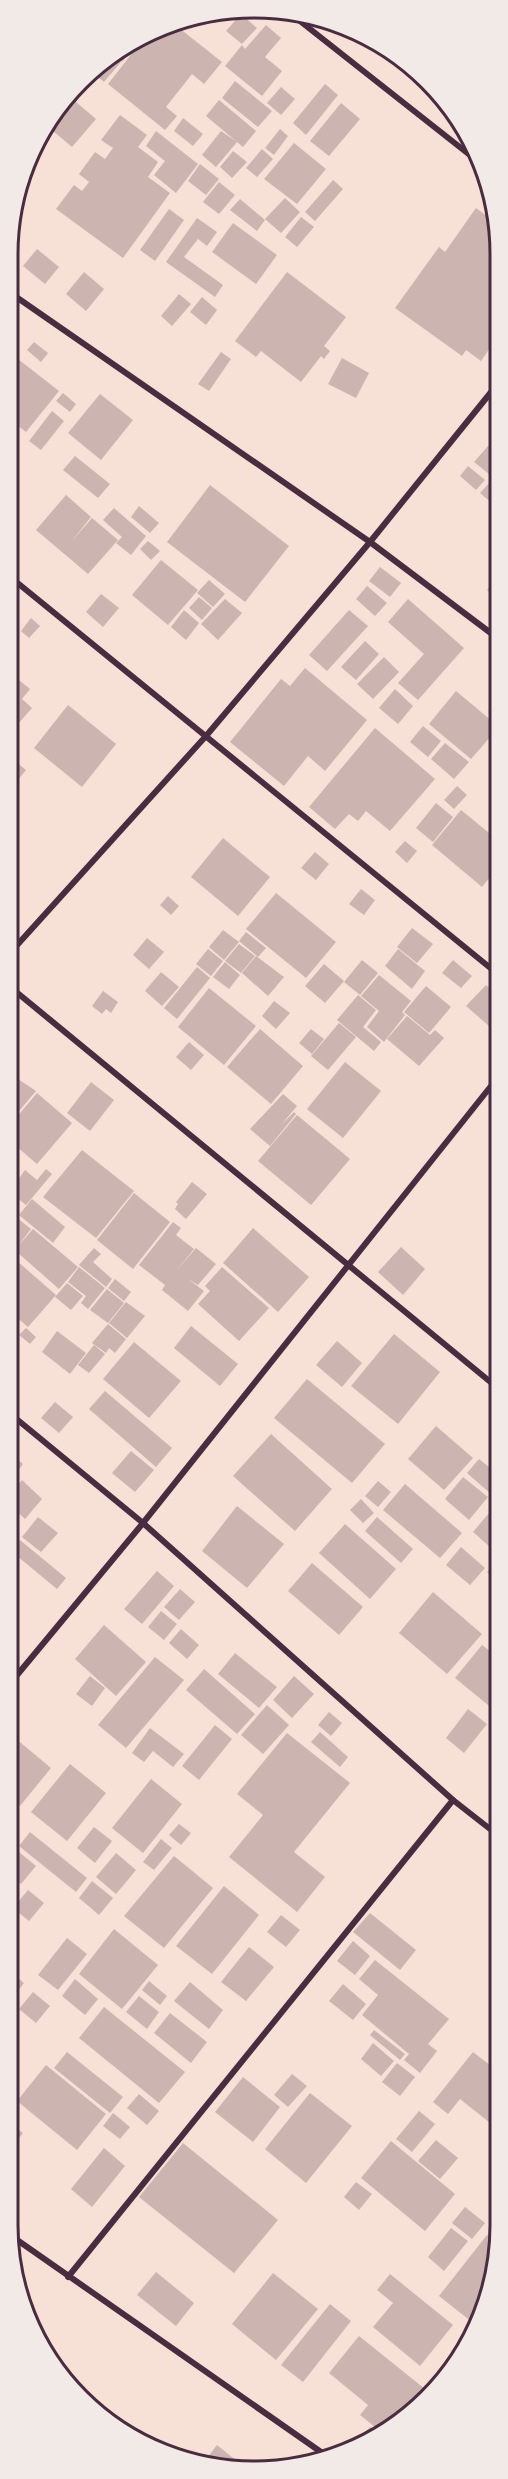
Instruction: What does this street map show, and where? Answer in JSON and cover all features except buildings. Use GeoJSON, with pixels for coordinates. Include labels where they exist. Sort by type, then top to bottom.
{"type":"FeatureCollection","features":[{"type":"Feature","properties":{"kind":"street"},"geometry":{"type":"LineString","coordinates":[[303,24],[468,154]]}},
{"type":"Feature","properties":{"kind":"street"},"geometry":{"type":"LineString","coordinates":[[18,297],[370,542],[490,632]]}},
{"type":"Feature","properties":{"kind":"street"},"geometry":{"type":"LineString","coordinates":[[18,944],[206,736],[370,542],[490,393]]}},
{"type":"Feature","properties":{"kind":"street"},"geometry":{"type":"LineString","coordinates":[[18,583],[490,968]]}},
{"type":"Feature","properties":{"kind":"street"},"geometry":{"type":"LineString","coordinates":[[18,993],[490,1382]]}},
{"type":"Feature","properties":{"kind":"street"},"geometry":{"type":"LineString","coordinates":[[18,1674],[143,1522],[490,1087]]}},
{"type":"Feature","properties":{"kind":"street"},"geometry":{"type":"LineString","coordinates":[[18,1420],[143,1522],[453,1800],[490,1829]]}},
{"type":"Feature","properties":{"kind":"street"},"geometry":{"type":"LineString","coordinates":[[68,2277],[453,1800]]}},
{"type":"Feature","properties":{"kind":"street"},"geometry":{"type":"LineString","coordinates":[[19,2242],[320,2451]]}}]}
